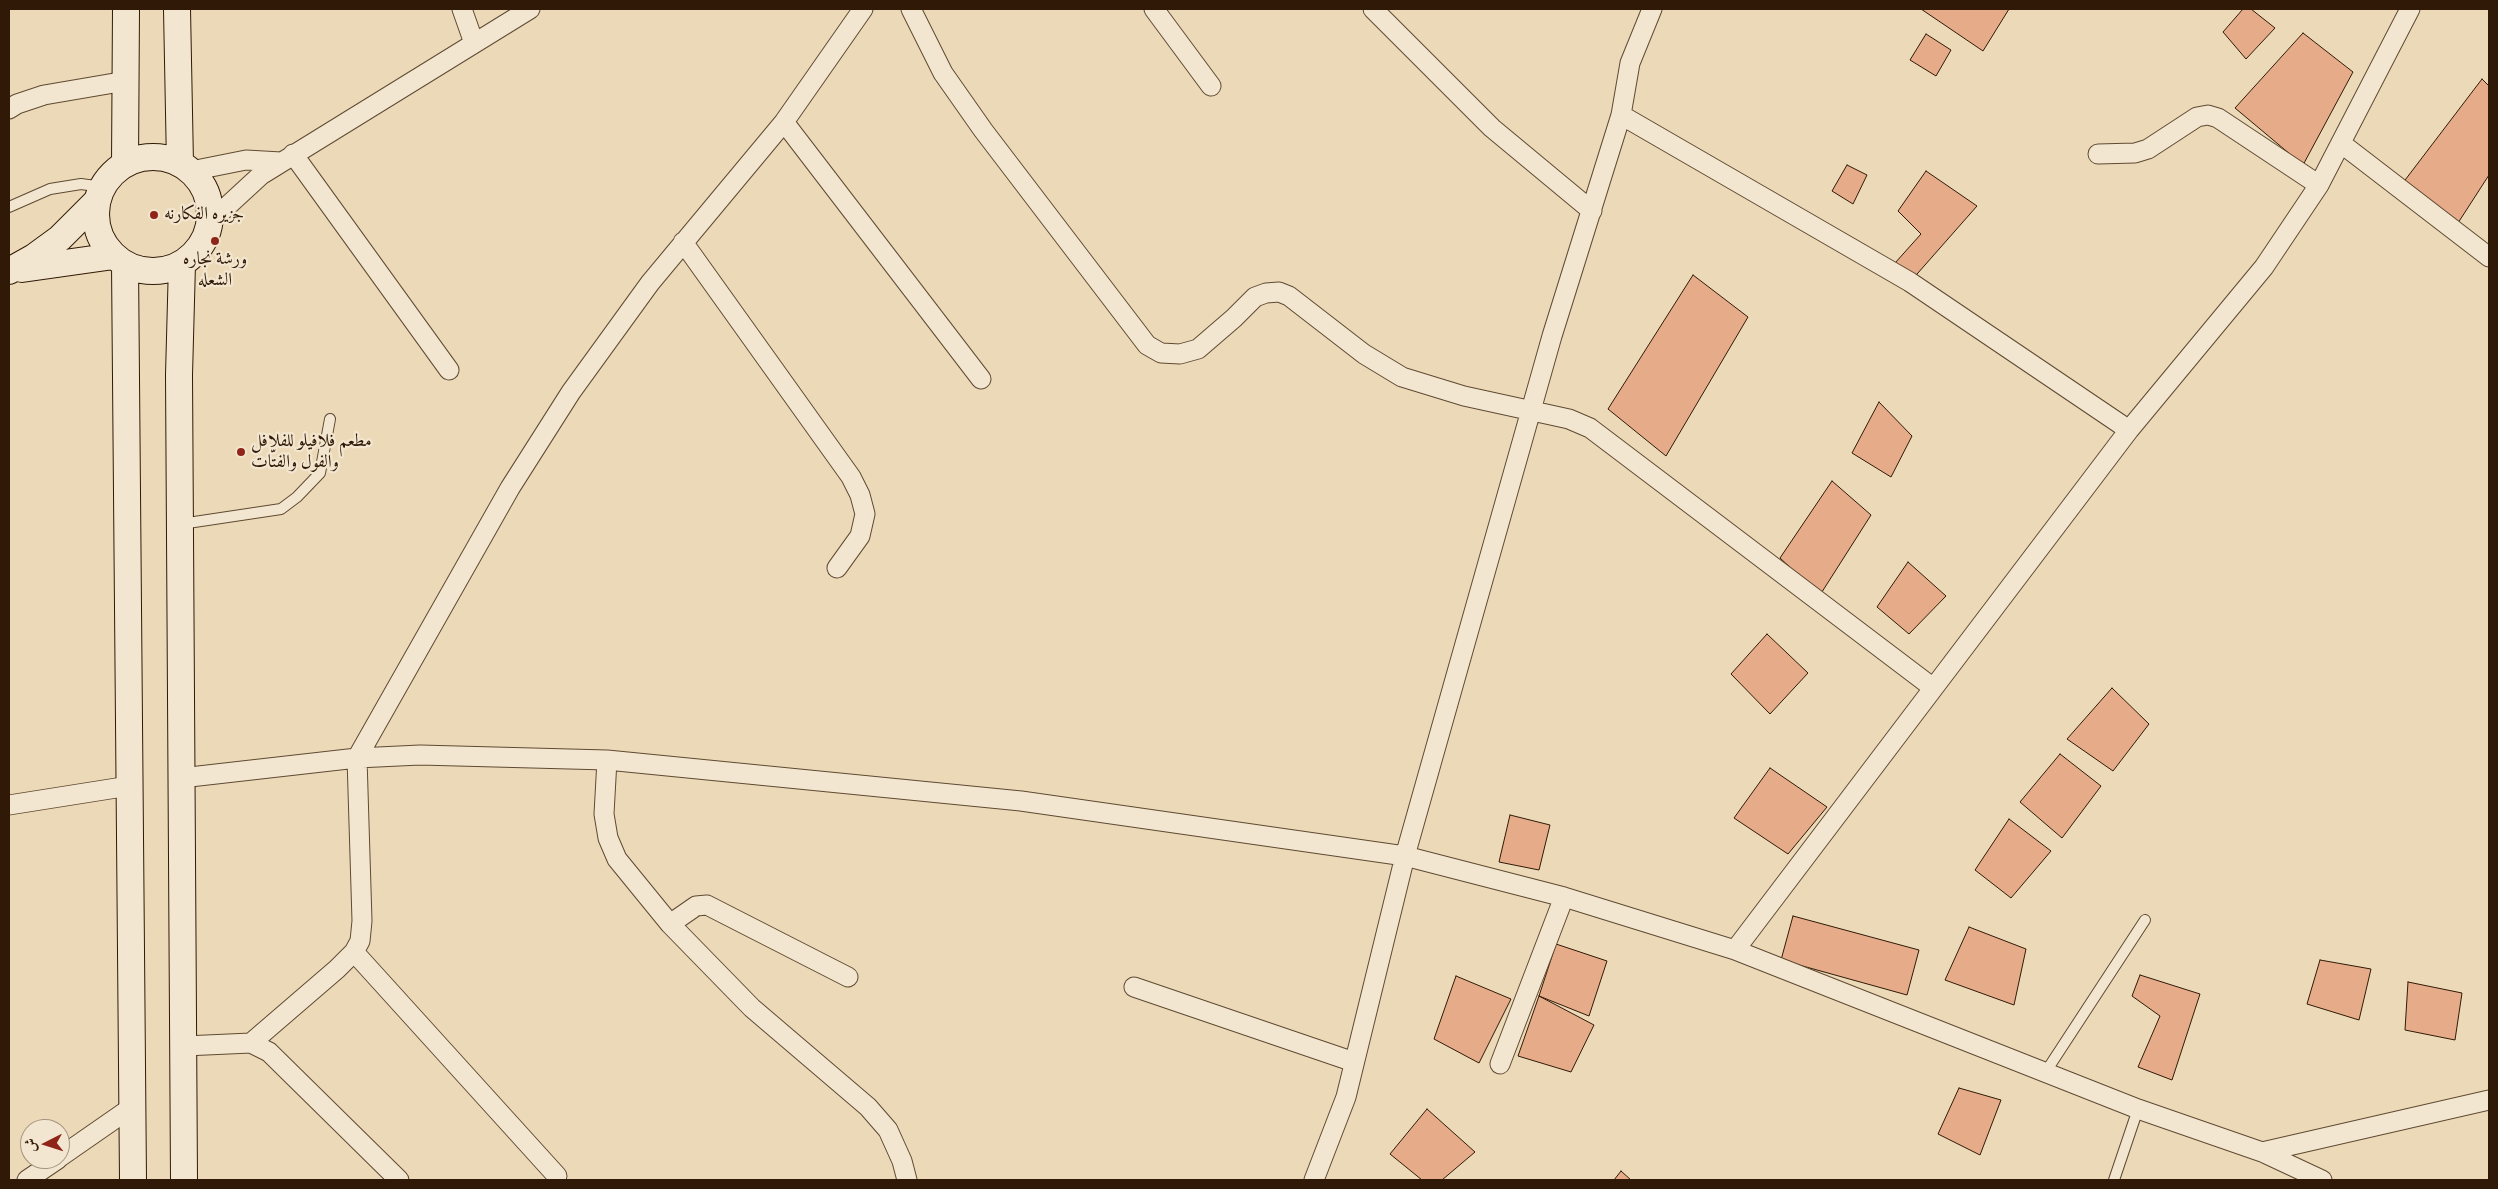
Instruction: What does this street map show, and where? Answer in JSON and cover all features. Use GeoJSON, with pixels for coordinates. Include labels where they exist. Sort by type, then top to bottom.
{"type":"FeatureCollection","features":[{"type":"Feature","properties":{"kind":"main road"},"geometry":{"type":"LineString","coordinates":[[125,164],[126,9]]}},
{"type":"Feature","properties":{"kind":"main road"},"geometry":{"type":"LineString","coordinates":[[177,9],[185,168]]}},
{"type":"Feature","properties":{"kind":"main road"},"geometry":{"type":"LineString","coordinates":[[9,271],[34,257],[60,238],[100,194],[113,174],[125,164],[143,158],[162,158],[185,168],[206,194],[210,222],[205,238],[195,253],[182,264],[168,270],[154,272],[139,270],[119,260],[104,244],[98,231],[100,194]]}},
{"type":"Feature","properties":{"kind":"main road"},"geometry":{"type":"LineString","coordinates":[[9,271],[30,266],[119,260]]}},
{"type":"Feature","properties":{"kind":"main road"},"geometry":{"type":"LineString","coordinates":[[119,260],[129,786],[133,1180]]}},
{"type":"Feature","properties":{"kind":"main road"},"geometry":{"type":"LineString","coordinates":[[182,264],[179,375],[184,1180]]}},
{"type":"Feature","properties":{"kind":"street"},"geometry":{"type":"LineString","coordinates":[[462,9],[474,43]]}},
{"type":"Feature","properties":{"kind":"street"},"geometry":{"type":"LineString","coordinates":[[210,222],[246,186],[287,158],[530,9]]}},
{"type":"Feature","properties":{"kind":"street"},"geometry":{"type":"LineString","coordinates":[[251,1043],[354,952],[360,941],[362,921],[357,758],[510,488],[571,392],[650,283],[784,122],[863,9]]}},
{"type":"Feature","properties":{"kind":"street"},"geometry":{"type":"LineString","coordinates":[[911,9],[943,73],[983,130],[1147,345],[1161,353],[1180,354],[1198,349],[1255,297],[1266,293],[1279,292],[1289,296],[1364,354],[1402,377],[1464,396],[1569,420],[1590,428],[1932,687]]}},
{"type":"Feature","properties":{"kind":"street"},"geometry":{"type":"LineString","coordinates":[[1154,9],[1211,86]]}},
{"type":"Feature","properties":{"kind":"street"},"geometry":{"type":"LineString","coordinates":[[1374,9],[1492,128],[1592,211]]}},
{"type":"Feature","properties":{"kind":"street"},"geometry":{"type":"LineString","coordinates":[[1314,1180],[1346,1097],[1405,856],[1552,336],[1621,115],[1630,63],[1652,9]]}},
{"type":"Feature","properties":{"kind":"street"},"geometry":{"type":"LineString","coordinates":[[1735,950],[1932,687],[2129,430],[2264,267],[2319,185],[2342,144],[2410,9]]}},
{"type":"Feature","properties":{"kind":"street"},"geometry":{"type":"LineString","coordinates":[[9,109],[17,104],[44,95],[126,81]]}},
{"type":"Feature","properties":{"kind":"street"},"geometry":{"type":"LineString","coordinates":[[1621,115],[1910,282],[2129,430]]}},
{"type":"Feature","properties":{"kind":"street"},"geometry":{"type":"LineString","coordinates":[[2098,154],[2135,153],[2148,149],[2197,117],[2208,115],[2218,118],[2319,185]]}},
{"type":"Feature","properties":{"kind":"street"},"geometry":{"type":"LineString","coordinates":[[784,122],[981,379]]}},
{"type":"Feature","properties":{"kind":"street"},"geometry":{"type":"LineString","coordinates":[[2342,144],[2489,258]]}},
{"type":"Feature","properties":{"kind":"street"},"geometry":{"type":"LineString","coordinates":[[185,168],[246,160],[287,158]]}},
{"type":"Feature","properties":{"kind":"street"},"geometry":{"type":"LineString","coordinates":[[287,158],[449,370]]}},
{"type":"Feature","properties":{"kind":"street"},"geometry":{"type":"LineString","coordinates":[[683,242],[851,477],[860,495],[865,514],[860,536],[837,568]]}},
{"type":"Feature","properties":{"kind":"street"},"geometry":{"type":"LineString","coordinates":[[182,778],[357,758],[420,756],[607,760],[1021,801],[1405,856],[1564,897],[1735,950],[2138,1109],[2262,1152],[2322,1180]]}},
{"type":"Feature","properties":{"kind":"street"},"geometry":{"type":"LineString","coordinates":[[607,760],[604,814],[608,838],[623,867],[670,924],[752,1008],[868,1108],[888,1130],[908,1180]]}},
{"type":"Feature","properties":{"kind":"street"},"geometry":{"type":"LineString","coordinates":[[9,804],[129,786]]}},
{"type":"Feature","properties":{"kind":"street"},"geometry":{"type":"LineString","coordinates":[[1500,1064],[1564,897]]}},
{"type":"Feature","properties":{"kind":"street"},"geometry":{"type":"LineString","coordinates":[[670,924],[696,906],[707,905],[848,977]]}},
{"type":"Feature","properties":{"kind":"street"},"geometry":{"type":"LineString","coordinates":[[354,952],[557,1176]]}},
{"type":"Feature","properties":{"kind":"street"},"geometry":{"type":"LineString","coordinates":[[1134,988],[1354,1062]]}},
{"type":"Feature","properties":{"kind":"street"},"geometry":{"type":"LineString","coordinates":[[184,1046],[251,1043],[269,1052],[400,1180]]}},
{"type":"Feature","properties":{"kind":"street"},"geometry":{"type":"LineString","coordinates":[[2262,1152],[2489,1100]]}},
{"type":"Feature","properties":{"kind":"street"},"geometry":{"type":"LineString","coordinates":[[70,1150],[132,1107]]}},
{"type":"Feature","properties":{"kind":"street"},"geometry":{"type":"LineString","coordinates":[[27,1180],[43,1169]]}},
{"type":"Feature","properties":{"kind":"lane"},"geometry":{"type":"LineString","coordinates":[[9,207],[50,189],[81,184],[100,194]]}},
{"type":"Feature","properties":{"kind":"lane"},"geometry":{"type":"LineString","coordinates":[[180,524],[281,509],[297,497],[320,473],[330,418]]}},
{"type":"Feature","properties":{"kind":"lane"},"geometry":{"type":"LineString","coordinates":[[2045,1073],[2145,920]]}},
{"type":"Feature","properties":{"kind":"lane"},"geometry":{"type":"LineString","coordinates":[[2114,1180],[2138,1109]]}},
{"type":"Feature","properties":{"kind":"building"},"geometry":{"type":"Polygon","coordinates":[[[1921,9],[2009,9],[1983,51],[1921,9]]]}},
{"type":"Feature","properties":{"kind":"building"},"geometry":{"type":"Polygon","coordinates":[[[2243,9],[2251,9],[2275,28],[2246,59],[2223,32],[2243,9]]]}},
{"type":"Feature","properties":{"kind":"building"},"geometry":{"type":"Polygon","coordinates":[[[2303,33],[2353,72],[2303,165],[2235,108],[2303,33]]]}},
{"type":"Feature","properties":{"kind":"building"},"geometry":{"type":"Polygon","coordinates":[[[1926,34],[1951,50],[1936,76],[1910,60],[1926,34]]]}},
{"type":"Feature","properties":{"kind":"building"},"geometry":{"type":"Polygon","coordinates":[[[2482,79],[2489,86],[2489,175],[2458,223],[2399,188],[2482,79]]]}},
{"type":"Feature","properties":{"kind":"building"},"geometry":{"type":"Polygon","coordinates":[[[1847,165],[1867,175],[1853,204],[1832,191],[1847,165]]]}},
{"type":"Feature","properties":{"kind":"building"},"geometry":{"type":"Polygon","coordinates":[[[1926,171],[1977,206],[1910,282],[1895,263],[1921,234],[1898,211],[1926,171]]]}},
{"type":"Feature","properties":{"kind":"building"},"geometry":{"type":"Polygon","coordinates":[[[1693,275],[1748,317],[1666,456],[1608,409],[1693,275]]]}},
{"type":"Feature","properties":{"kind":"building"},"geometry":{"type":"Polygon","coordinates":[[[1879,402],[1912,436],[1891,477],[1852,453],[1879,402]]]}},
{"type":"Feature","properties":{"kind":"building"},"geometry":{"type":"Polygon","coordinates":[[[1832,481],[1871,515],[1820,595],[1780,558],[1832,481]]]}},
{"type":"Feature","properties":{"kind":"building"},"geometry":{"type":"Polygon","coordinates":[[[1908,562],[1946,596],[1909,634],[1877,607],[1908,562]]]}},
{"type":"Feature","properties":{"kind":"building"},"geometry":{"type":"Polygon","coordinates":[[[1767,634],[1808,673],[1770,714],[1731,674],[1767,634]]]}},
{"type":"Feature","properties":{"kind":"building"},"geometry":{"type":"Polygon","coordinates":[[[2112,688],[2149,724],[2113,771],[2067,739],[2112,688]]]}},
{"type":"Feature","properties":{"kind":"building"},"geometry":{"type":"Polygon","coordinates":[[[2060,754],[2101,786],[2062,838],[2020,802],[2060,754]]]}},
{"type":"Feature","properties":{"kind":"building"},"geometry":{"type":"Polygon","coordinates":[[[1770,768],[1827,807],[1788,854],[1734,818],[1770,768]]]}},
{"type":"Feature","properties":{"kind":"building"},"geometry":{"type":"Polygon","coordinates":[[[1510,815],[1550,825],[1539,870],[1499,862],[1510,815]]]}},
{"type":"Feature","properties":{"kind":"building"},"geometry":{"type":"Polygon","coordinates":[[[2009,819],[2051,851],[2011,898],[1975,870],[2009,819]]]}},
{"type":"Feature","properties":{"kind":"building"},"geometry":{"type":"Polygon","coordinates":[[[1793,916],[1919,950],[1907,995],[1781,960],[1793,916]]]}},
{"type":"Feature","properties":{"kind":"building"},"geometry":{"type":"Polygon","coordinates":[[[1969,927],[2026,949],[2014,1005],[1945,980],[1969,927]]]}},
{"type":"Feature","properties":{"kind":"building"},"geometry":{"type":"Polygon","coordinates":[[[1556,944],[1607,961],[1589,1016],[1539,996],[1556,944]]]}},
{"type":"Feature","properties":{"kind":"building"},"geometry":{"type":"Polygon","coordinates":[[[2320,960],[2371,969],[2359,1020],[2307,1004],[2320,960]]]}},
{"type":"Feature","properties":{"kind":"building"},"geometry":{"type":"Polygon","coordinates":[[[2140,975],[2200,994],[2172,1080],[2138,1067],[2160,1016],[2132,996],[2140,975]]]}},
{"type":"Feature","properties":{"kind":"building"},"geometry":{"type":"Polygon","coordinates":[[[1456,976],[1511,999],[1479,1063],[1434,1039],[1456,976]]]}},
{"type":"Feature","properties":{"kind":"building"},"geometry":{"type":"Polygon","coordinates":[[[2408,982],[2462,993],[2455,1040],[2405,1030],[2408,982]]]}},
{"type":"Feature","properties":{"kind":"building"},"geometry":{"type":"Polygon","coordinates":[[[1539,996],[1594,1025],[1571,1072],[1518,1056],[1539,996]]]}},
{"type":"Feature","properties":{"kind":"building"},"geometry":{"type":"Polygon","coordinates":[[[1959,1088],[2001,1100],[1980,1155],[1938,1134],[1959,1088]]]}},
{"type":"Feature","properties":{"kind":"building"},"geometry":{"type":"Polygon","coordinates":[[[1427,1109],[1475,1152],[1442,1180],[1422,1180],[1390,1154],[1427,1109]]]}},
{"type":"Feature","properties":{"kind":"building"},"geometry":{"type":"Polygon","coordinates":[[[1621,1171],[1631,1180],[1614,1180],[1621,1171]]]}},
{"type":"Feature","properties":{"kind":"place","name":"جزيره الفكارنه"},"geometry":{"type":"Point","coordinates":[154,215]}},
{"type":"Feature","properties":{"kind":"place","name":"ورشة نجاره الشعله"},"geometry":{"type":"Point","coordinates":[215,241]}},
{"type":"Feature","properties":{"kind":"place","name":"مطعم فلافيلو للفلافل والفول والفتّات"},"geometry":{"type":"Point","coordinates":[241,452]}}]}
